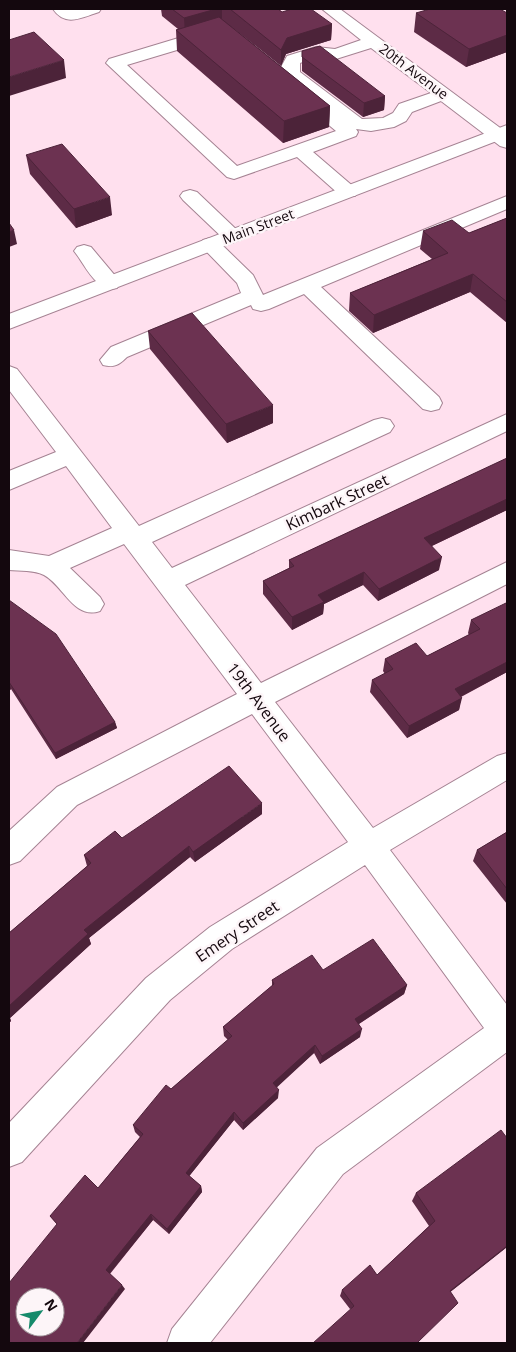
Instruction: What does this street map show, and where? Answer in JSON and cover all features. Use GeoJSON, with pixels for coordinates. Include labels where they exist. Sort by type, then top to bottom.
{"type":"FeatureCollection","features":[{"type":"Feature","properties":{"kind":"main road"},"geometry":{"type":"LineString","coordinates":[[62,9],[69,16],[92,9]]}},
{"type":"Feature","properties":{"kind":"main road","name":"20th Avenue"},"geometry":{"type":"LineString","coordinates":[[330,9],[504,136]]}},
{"type":"Feature","properties":{"kind":"main road"},"geometry":{"type":"LineString","coordinates":[[231,36],[223,30],[115,63],[234,173],[349,132],[275,72]]}},
{"type":"Feature","properties":{"kind":"main road"},"geometry":{"type":"LineString","coordinates":[[374,42],[336,54],[316,52],[293,60],[290,67],[292,74],[350,121],[370,126],[388,123],[400,117],[405,108],[445,94]]}},
{"type":"Feature","properties":{"kind":"main road","name":"Main Street"},"geometry":{"type":"LineString","coordinates":[[9,322],[348,192],[504,136]]}},
{"type":"Feature","properties":{"kind":"main road"},"geometry":{"type":"LineString","coordinates":[[300,150],[348,192]]}},
{"type":"Feature","properties":{"kind":"main road"},"geometry":{"type":"LineString","coordinates":[[190,196],[232,236]]}},
{"type":"Feature","properties":{"kind":"main road"},"geometry":{"type":"LineString","coordinates":[[261,304],[507,202]]}},
{"type":"Feature","properties":{"kind":"main road"},"geometry":{"type":"LineString","coordinates":[[111,360],[119,352],[253,296],[246,280],[210,244]]}},
{"type":"Feature","properties":{"kind":"main road"},"geometry":{"type":"LineString","coordinates":[[84,251],[110,283]]}},
{"type":"Feature","properties":{"kind":"main road"},"geometry":{"type":"LineString","coordinates":[[307,285],[431,403]]}},
{"type":"Feature","properties":{"kind":"main road","name":"19th Avenue"},"geometry":{"type":"LineString","coordinates":[[9,374],[369,846],[507,1032]]}},
{"type":"Feature","properties":{"kind":"main road","name":"Kimbark Street"},"geometry":{"type":"LineString","coordinates":[[167,582],[507,422]]}},
{"type":"Feature","properties":{"kind":"main road"},"geometry":{"type":"LineString","coordinates":[[9,560],[52,566],[132,535],[382,426]]}},
{"type":"Feature","properties":{"kind":"main road"},"geometry":{"type":"LineString","coordinates":[[9,481],[71,455]]}},
{"type":"Feature","properties":{"kind":"main road"},"geometry":{"type":"LineString","coordinates":[[52,566],[91,604]]}},
{"type":"Feature","properties":{"kind":"main road"},"geometry":{"type":"LineString","coordinates":[[9,851],[67,796],[256,698],[507,572]]}},
{"type":"Feature","properties":{"kind":"main road","name":"Emery Street"},"geometry":{"type":"LineString","coordinates":[[9,1149],[158,989],[221,938],[369,846],[507,765]]}},
{"type":"Feature","properties":{"kind":"main road"},"geometry":{"type":"LineString","coordinates":[[186,1343],[330,1161],[507,1032]]}},
{"type":"Feature","properties":{"kind":"building"},"geometry":{"type":"Polygon","coordinates":[[[172,9],[216,9],[184,18],[172,9]]]}},
{"type":"Feature","properties":{"kind":"building"},"geometry":{"type":"Polygon","coordinates":[[[230,9],[278,9],[282,12],[292,9],[311,9],[332,24],[287,38],[281,50],[230,9]]]}},
{"type":"Feature","properties":{"kind":"building"},"geometry":{"type":"Polygon","coordinates":[[[430,9],[500,9],[507,13],[507,35],[469,49],[416,13],[430,9]]]}},
{"type":"Feature","properties":{"kind":"building"},"geometry":{"type":"Polygon","coordinates":[[[219,17],[330,106],[284,121],[176,30],[219,17]]]}},
{"type":"Feature","properties":{"kind":"building"},"geometry":{"type":"Polygon","coordinates":[[[34,32],[64,60],[9,77],[9,40],[34,32]]]}},
{"type":"Feature","properties":{"kind":"building"},"geometry":{"type":"Polygon","coordinates":[[[320,46],[385,96],[364,103],[302,57],[302,51],[320,46]]]}},
{"type":"Feature","properties":{"kind":"building"},"geometry":{"type":"Polygon","coordinates":[[[62,144],[110,197],[74,209],[26,155],[62,144]]]}},
{"type":"Feature","properties":{"kind":"building"},"geometry":{"type":"Polygon","coordinates":[[[507,218],[507,302],[473,274],[374,315],[350,293],[448,253],[423,231],[452,220],[469,233],[507,218]]]}},
{"type":"Feature","properties":{"kind":"building"},"geometry":{"type":"Polygon","coordinates":[[[9,223],[14,230],[9,232],[9,223]]]}},
{"type":"Feature","properties":{"kind":"building"},"geometry":{"type":"Polygon","coordinates":[[[192,313],[273,405],[226,424],[148,331],[192,313]]]}},
{"type":"Feature","properties":{"kind":"building"},"geometry":{"type":"Polygon","coordinates":[[[507,458],[507,499],[424,538],[442,557],[379,589],[364,572],[318,595],[324,602],[292,617],[263,581],[294,566],[289,560],[507,458]]]}},
{"type":"Feature","properties":{"kind":"building"},"geometry":{"type":"Polygon","coordinates":[[[9,600],[56,634],[115,722],[55,753],[9,682],[9,600]]]}},
{"type":"Feature","properties":{"kind":"building"},"geometry":{"type":"Polygon","coordinates":[[[506,603],[507,662],[455,689],[462,698],[409,726],[372,680],[393,669],[385,659],[416,643],[427,656],[480,629],[471,620],[506,603]]]}},
{"type":"Feature","properties":{"kind":"building"},"geometry":{"type":"Polygon","coordinates":[[[229,766],[262,803],[193,852],[189,846],[84,930],[88,934],[9,1006],[9,933],[91,863],[84,855],[115,831],[122,838],[229,766]]]}},
{"type":"Feature","properties":{"kind":"building"},"geometry":{"type":"Polygon","coordinates":[[[507,832],[507,889],[477,850],[507,832]]]}},
{"type":"Feature","properties":{"kind":"building"},"geometry":{"type":"Polygon","coordinates":[[[373,939],[407,985],[355,1019],[362,1029],[322,1056],[315,1045],[273,1083],[279,1090],[243,1123],[234,1112],[186,1173],[201,1186],[167,1229],[151,1214],[106,1270],[122,1285],[77,1343],[9,1343],[9,1283],[57,1224],[50,1216],[85,1175],[98,1188],[143,1134],[133,1125],[166,1085],[171,1089],[232,1036],[223,1027],[274,984],[272,980],[312,955],[323,970],[373,939]]]}},
{"type":"Feature","properties":{"kind":"building"},"geometry":{"type":"Polygon","coordinates":[[[501,1130],[507,1138],[507,1246],[450,1291],[458,1303],[417,1343],[313,1343],[354,1306],[342,1290],[370,1265],[377,1275],[435,1221],[416,1193],[501,1130]]]}}]}
